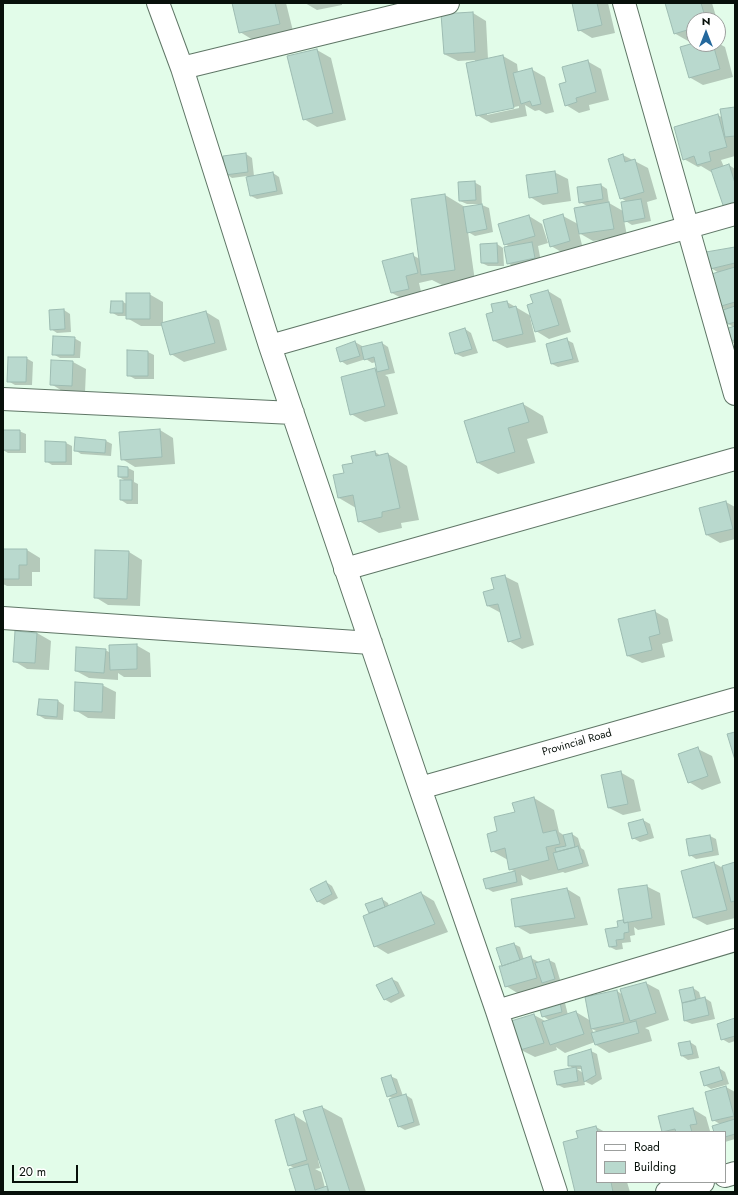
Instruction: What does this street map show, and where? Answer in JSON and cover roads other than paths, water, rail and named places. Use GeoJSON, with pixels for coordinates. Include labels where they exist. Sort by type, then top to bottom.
{"type":"FeatureCollection","features":[{"type":"Feature","properties":{"kind":"street"},"geometry":{"type":"LineString","coordinates":[[158,3],[182,68],[270,346],[497,1011],[556,1192]]}},
{"type":"Feature","properties":{"kind":"street"},"geometry":{"type":"LineString","coordinates":[[182,68],[448,3]]}},
{"type":"Feature","properties":{"kind":"street"},"geometry":{"type":"LineString","coordinates":[[624,3],[735,394]]}},
{"type":"Feature","properties":{"kind":"street"},"geometry":{"type":"LineString","coordinates":[[270,346],[687,226],[735,214]]}},
{"type":"Feature","properties":{"kind":"street"},"geometry":{"type":"LineString","coordinates":[[3,399],[293,412]]}},
{"type":"Feature","properties":{"kind":"street"},"geometry":{"type":"LineString","coordinates":[[345,569],[735,459]]}},
{"type":"Feature","properties":{"kind":"street"},"geometry":{"type":"LineString","coordinates":[[3,618],[371,644]]}},
{"type":"Feature","properties":{"kind":"street","name":"Provincial Road"},"geometry":{"type":"LineString","coordinates":[[420,788],[735,699]]}},
{"type":"Feature","properties":{"kind":"street"},"geometry":{"type":"LineString","coordinates":[[497,1011],[735,940]]}},
{"type":"Feature","properties":{"kind":"street"},"geometry":{"type":"LineString","coordinates":[[667,1192],[698,1183]]}}]}
